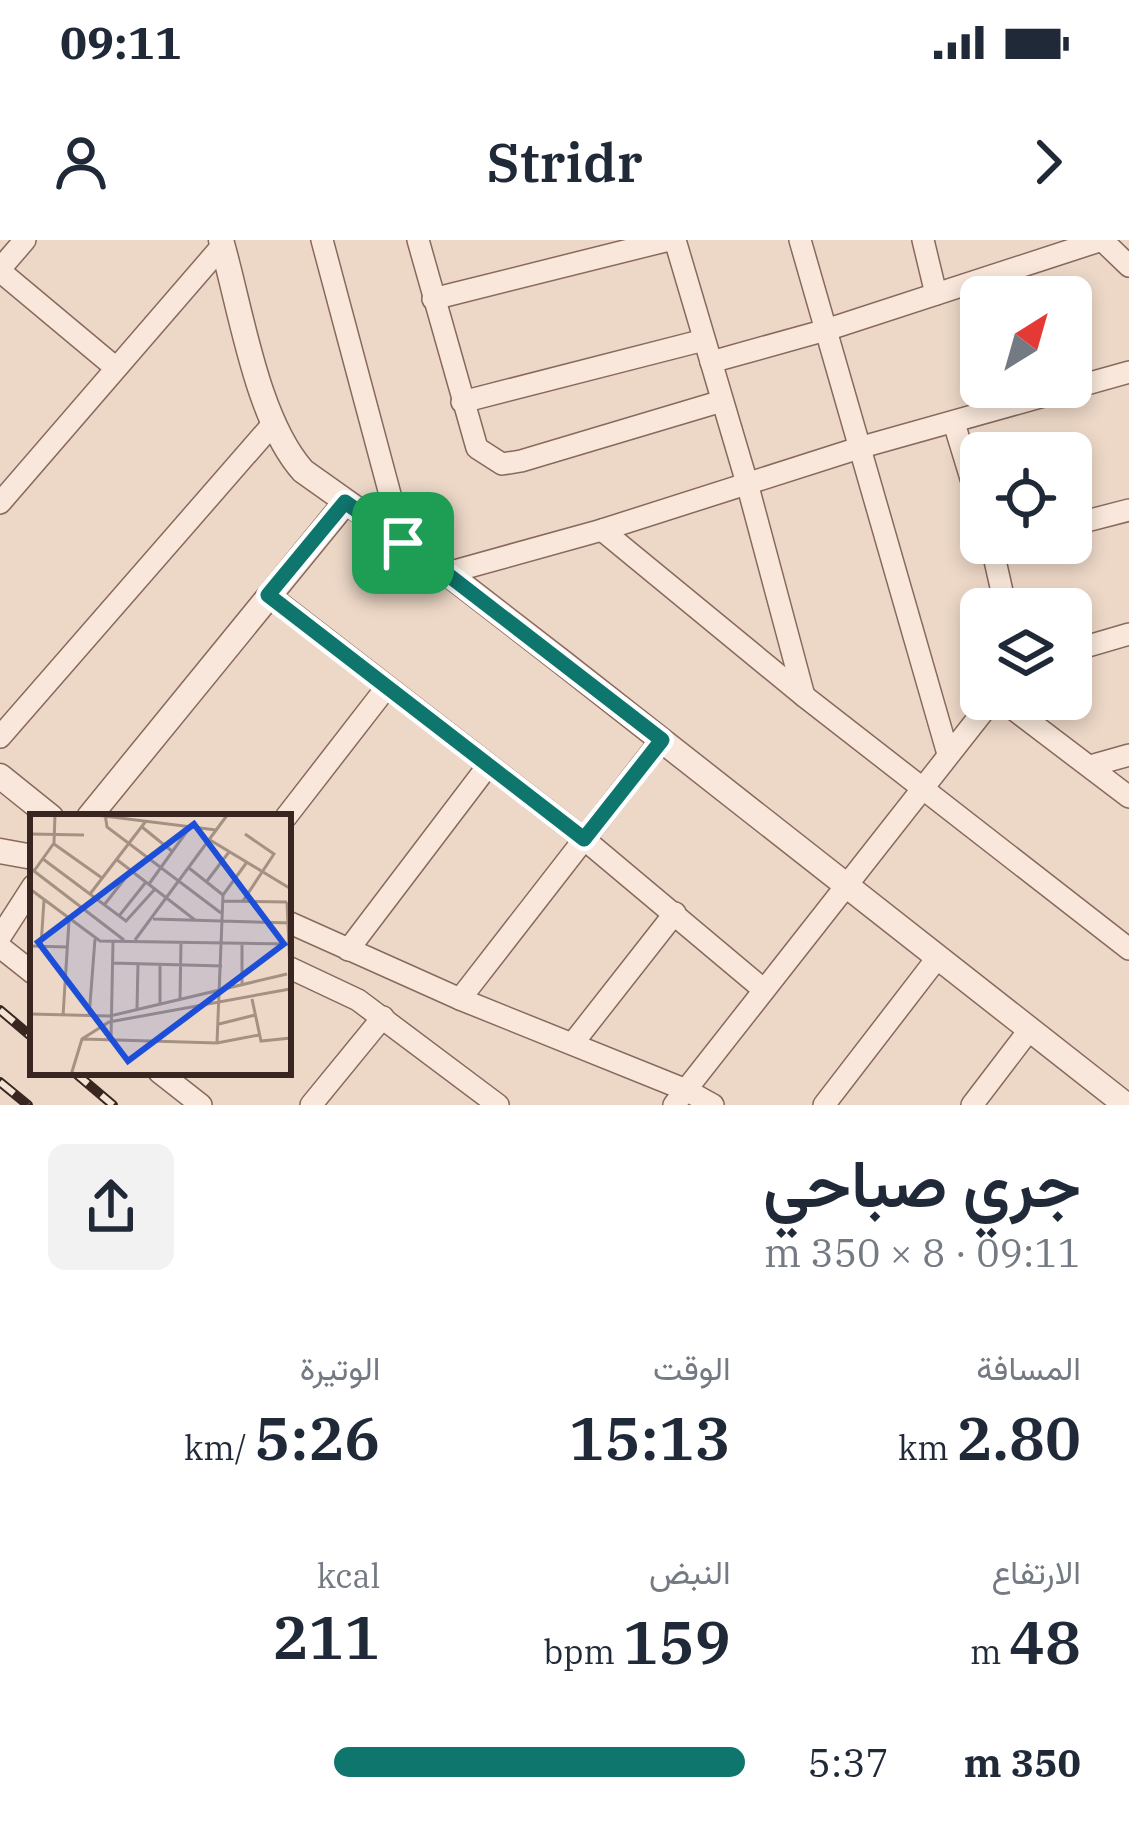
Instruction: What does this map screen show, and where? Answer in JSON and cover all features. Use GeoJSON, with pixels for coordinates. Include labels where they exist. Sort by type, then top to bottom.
{"type":"FeatureCollection","features":[{"type":"Feature","properties":{"kind":"street"},"geometry":{"type":"LineString","coordinates":[[26,240],[0,270],[116,368]]}},
{"type":"Feature","properties":{"kind":"street"},"geometry":{"type":"LineString","coordinates":[[322,240],[403,543]]}},
{"type":"Feature","properties":{"kind":"street"},"geometry":{"type":"LineString","coordinates":[[418,240],[477,448],[502,464],[722,401]]}},
{"type":"Feature","properties":{"kind":"street"},"geometry":{"type":"LineString","coordinates":[[433,299],[672,240],[747,482],[804,696]]}},
{"type":"Feature","properties":{"kind":"street"},"geometry":{"type":"LineString","coordinates":[[800,240],[948,754]]}},
{"type":"Feature","properties":{"kind":"street"},"geometry":{"type":"LineString","coordinates":[[923,240],[936,294]]}},
{"type":"Feature","properties":{"kind":"street"},"geometry":{"type":"LineString","coordinates":[[463,402],[826,330],[1102,240],[1129,266]]}},
{"type":"Feature","properties":{"kind":"street"},"geometry":{"type":"LineString","coordinates":[[0,503],[221,243]]}},
{"type":"Feature","properties":{"kind":"street"},"geometry":{"type":"LineString","coordinates":[[221,243],[272,425],[287,454],[303,471],[447,574],[1126,1105]]}},
{"type":"Feature","properties":{"kind":"street"},"geometry":{"type":"LineString","coordinates":[[447,574],[1129,372]]}},
{"type":"Feature","properties":{"kind":"street"},"geometry":{"type":"LineString","coordinates":[[954,423],[960,443]]}},
{"type":"Feature","properties":{"kind":"street"},"geometry":{"type":"LineString","coordinates":[[0,736],[272,425]]}},
{"type":"Feature","properties":{"kind":"street"},"geometry":{"type":"LineString","coordinates":[[91,814],[345,502]]}},
{"type":"Feature","properties":{"kind":"street"},"geometry":{"type":"LineString","coordinates":[[1092,520],[1129,510]]}},
{"type":"Feature","properties":{"kind":"street"},"geometry":{"type":"LineString","coordinates":[[602,530],[804,696],[1129,949]]}},
{"type":"Feature","properties":{"kind":"street"},"geometry":{"type":"LineString","coordinates":[[268,595],[584,839],[764,990]]}},
{"type":"Feature","properties":{"kind":"street"},"geometry":{"type":"LineString","coordinates":[[1092,645],[1129,634]]}},
{"type":"Feature","properties":{"kind":"street"},"geometry":{"type":"LineString","coordinates":[[288,814],[386,688]]}},
{"type":"Feature","properties":{"kind":"street"},"geometry":{"type":"LineString","coordinates":[[680,1097],[978,720]]}},
{"type":"Feature","properties":{"kind":"street"},"geometry":{"type":"LineString","coordinates":[[1025,720],[1129,797]]}},
{"type":"Feature","properties":{"kind":"street"},"geometry":{"type":"LineString","coordinates":[[460,999],[662,740]]}},
{"type":"Feature","properties":{"kind":"street"},"geometry":{"type":"LineString","coordinates":[[1090,766],[1129,755]]}},
{"type":"Feature","properties":{"kind":"street"},"geometry":{"type":"LineString","coordinates":[[348,950],[487,767]]}},
{"type":"Feature","properties":{"kind":"street"},"geometry":{"type":"LineString","coordinates":[[0,776],[47,814]]}},
{"type":"Feature","properties":{"kind":"street"},"geometry":{"type":"LineString","coordinates":[[0,851],[30,856]]}},
{"type":"Feature","properties":{"kind":"street"},"geometry":{"type":"LineString","coordinates":[[0,937],[30,891]]}},
{"type":"Feature","properties":{"kind":"street"},"geometry":{"type":"LineString","coordinates":[[573,1043],[676,913]]}},
{"type":"Feature","properties":{"kind":"street"},"geometry":{"type":"LineString","coordinates":[[291,923],[460,999],[573,1043],[680,1097],[713,1105]]}},
{"type":"Feature","properties":{"kind":"street"},"geometry":{"type":"LineString","coordinates":[[0,947],[30,971]]}},
{"type":"Feature","properties":{"kind":"street"},"geometry":{"type":"LineString","coordinates":[[824,1105],[938,957]]}},
{"type":"Feature","properties":{"kind":"street"},"geometry":{"type":"LineString","coordinates":[[291,968],[358,1000],[498,1105]]}},
{"type":"Feature","properties":{"kind":"street"},"geometry":{"type":"LineString","coordinates":[[311,1105],[383,1017]]}},
{"type":"Feature","properties":{"kind":"street"},"geometry":{"type":"LineString","coordinates":[[972,1105],[1030,1029]]}},
{"type":"Feature","properties":{"kind":"street"},"geometry":{"type":"LineString","coordinates":[[163,1075],[201,1105]]}},
{"type":"Feature","properties":{"kind":"railway"},"geometry":{"type":"LineString","coordinates":[[0,1010],[30,1035]]}},
{"type":"Feature","properties":{"kind":"railway"},"geometry":{"type":"LineString","coordinates":[[78,1075],[113,1105]]}},
{"type":"Feature","properties":{"kind":"railway"},"geometry":{"type":"LineString","coordinates":[[0,1082],[28,1105]]}},
{"type":"Feature","properties":{"kind":"route"},"geometry":{"type":"LineString","coordinates":[[345,502],[403,543],[662,740],[584,839],[268,595],[345,502]]}}]}
